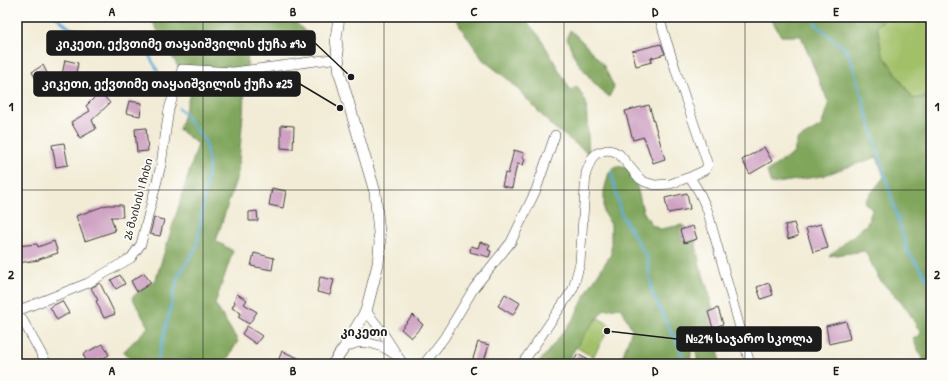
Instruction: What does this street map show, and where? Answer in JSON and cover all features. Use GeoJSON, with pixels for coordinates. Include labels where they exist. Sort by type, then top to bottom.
{"type":"FeatureCollection","features":[{"type":"Feature","properties":{"kind":"street"},"geometry":{"type":"LineString","coordinates":[[332,364],[344,348],[366,311],[378,264],[380,243],[375,192],[340,74],[340,58],[336,39],[339,17]]}},
{"type":"Feature","properties":{"kind":"street"},"geometry":{"type":"LineString","coordinates":[[522,364],[573,289],[580,264],[586,173],[592,158],[597,153],[607,150],[613,151],[619,154],[640,179],[655,185],[670,184],[690,177],[705,170],[708,165],[659,17]]}},
{"type":"Feature","properties":{"kind":"street","name":"26 მაისის I ჩიხი"},"geometry":{"type":"LineString","coordinates":[[17,311],[88,283],[131,258],[141,244],[161,165],[169,109],[182,69],[234,72],[340,58]]}},
{"type":"Feature","properties":{"kind":"street"},"geometry":{"type":"LineString","coordinates":[[424,364],[444,338],[474,288],[511,242],[536,190],[555,135]]}},
{"type":"Feature","properties":{"kind":"street"},"geometry":{"type":"LineString","coordinates":[[690,177],[707,209],[750,364]]}},
{"type":"Feature","properties":{"kind":"street"},"geometry":{"type":"LineString","coordinates":[[17,311],[47,364]]}},
{"type":"Feature","properties":{"kind":"street"},"geometry":{"type":"LineString","coordinates":[[366,311],[402,362]]}},
{"type":"Feature","properties":{"kind":"street"},"geometry":{"type":"LineString","coordinates":[[344,348],[357,343],[375,344],[390,351],[402,362]]}},
{"type":"Feature","properties":{"kind":"green space"},"geometry":{"type":"Polygon","coordinates":[[[150,17],[297,17],[296,23],[314,39],[280,45],[248,54],[238,173],[216,241],[233,251],[215,304],[238,341],[225,363],[178,359],[173,364],[135,364],[123,352],[148,327],[132,297],[156,279],[198,144],[179,130],[191,90],[150,17]]]}},
{"type":"Feature","properties":{"kind":"green space"},"geometry":{"type":"Polygon","coordinates":[[[456,17],[523,17],[540,37],[571,91],[577,86],[586,102],[589,154],[552,126],[509,80],[483,60],[460,26],[456,17]]]}},
{"type":"Feature","properties":{"kind":"green space"},"geometry":{"type":"Polygon","coordinates":[[[770,17],[887,17],[877,26],[882,53],[913,99],[931,96],[931,364],[925,364],[913,339],[921,334],[907,309],[879,279],[865,251],[829,256],[867,224],[872,210],[864,202],[884,177],[877,157],[822,176],[771,184],[767,171],[794,153],[797,140],[821,126],[829,104],[801,36],[781,36],[770,17]]]}},
{"type":"Feature","properties":{"kind":"green space"},"geometry":{"type":"Polygon","coordinates":[[[887,17],[931,17],[931,96],[913,99],[882,53],[877,26],[887,17]]]}},
{"type":"Feature","properties":{"kind":"green space"},"geometry":{"type":"Polygon","coordinates":[[[570,30],[603,64],[614,87],[609,97],[594,83],[576,60],[567,39],[570,30]]]}},
{"type":"Feature","properties":{"kind":"green space"},"geometry":{"type":"Polygon","coordinates":[[[616,166],[629,168],[637,187],[643,211],[652,225],[660,229],[682,225],[694,234],[700,266],[709,293],[716,324],[720,364],[698,364],[693,335],[690,364],[620,364],[632,329],[620,307],[604,310],[587,331],[565,364],[538,364],[574,318],[589,288],[611,254],[611,225],[604,212],[604,191],[609,172],[616,166]]]}},
{"type":"Feature","properties":{"kind":"green space"},"geometry":{"type":"Polygon","coordinates":[[[594,316],[611,325],[593,357],[576,347],[594,316]]]}},
{"type":"Feature","properties":{"kind":"building"},"geometry":{"type":"Polygon","coordinates":[[[661,44],[665,54],[651,58],[652,62],[636,66],[632,51],[661,44]]]}},
{"type":"Feature","properties":{"kind":"building"},"geometry":{"type":"Polygon","coordinates":[[[65,60],[78,63],[75,78],[62,75],[65,60]]]}},
{"type":"Feature","properties":{"kind":"building"},"geometry":{"type":"Polygon","coordinates":[[[43,65],[49,77],[38,83],[32,72],[43,65]]]}},
{"type":"Feature","properties":{"kind":"building"},"geometry":{"type":"Polygon","coordinates":[[[100,92],[110,103],[92,120],[96,129],[80,138],[71,122],[90,111],[86,106],[100,92]]]}},
{"type":"Feature","properties":{"kind":"building"},"geometry":{"type":"Polygon","coordinates":[[[129,101],[142,103],[140,116],[126,113],[129,101]]]}},
{"type":"Feature","properties":{"kind":"building"},"geometry":{"type":"Polygon","coordinates":[[[649,105],[665,159],[653,163],[644,137],[633,140],[625,111],[649,105]]]}},
{"type":"Feature","properties":{"kind":"building"},"geometry":{"type":"Polygon","coordinates":[[[281,125],[294,126],[293,149],[281,148],[281,125]]]}},
{"type":"Feature","properties":{"kind":"building"},"geometry":{"type":"Polygon","coordinates":[[[146,128],[148,151],[137,152],[135,129],[146,128]]]}},
{"type":"Feature","properties":{"kind":"building"},"geometry":{"type":"Polygon","coordinates":[[[64,143],[68,165],[56,167],[52,145],[64,143]]]}},
{"type":"Feature","properties":{"kind":"building"},"geometry":{"type":"Polygon","coordinates":[[[764,147],[772,161],[750,174],[742,160],[764,147]]]}},
{"type":"Feature","properties":{"kind":"building"},"geometry":{"type":"Polygon","coordinates":[[[514,150],[524,153],[522,158],[525,159],[523,165],[517,164],[512,188],[502,186],[505,173],[508,174],[514,150]]]}},
{"type":"Feature","properties":{"kind":"building"},"geometry":{"type":"Polygon","coordinates":[[[272,188],[286,191],[283,208],[269,205],[272,188]]]}},
{"type":"Feature","properties":{"kind":"building"},"geometry":{"type":"Polygon","coordinates":[[[687,193],[690,209],[668,213],[665,198],[687,193]]]}},
{"type":"Feature","properties":{"kind":"building"},"geometry":{"type":"Polygon","coordinates":[[[107,205],[122,205],[123,217],[111,217],[115,231],[85,241],[76,216],[107,205]]]}},
{"type":"Feature","properties":{"kind":"building"},"geometry":{"type":"Polygon","coordinates":[[[257,211],[258,221],[249,221],[249,212],[257,211]]]}},
{"type":"Feature","properties":{"kind":"building"},"geometry":{"type":"Polygon","coordinates":[[[154,218],[164,220],[160,236],[150,234],[154,218]]]}},
{"type":"Feature","properties":{"kind":"building"},"geometry":{"type":"Polygon","coordinates":[[[794,223],[798,236],[788,239],[785,225],[794,223]]]}},
{"type":"Feature","properties":{"kind":"building"},"geometry":{"type":"Polygon","coordinates":[[[821,224],[828,248],[813,252],[806,228],[821,224]]]}},
{"type":"Feature","properties":{"kind":"building"},"geometry":{"type":"Polygon","coordinates":[[[693,226],[697,239],[684,243],[680,230],[693,226]]]}},
{"type":"Feature","properties":{"kind":"building"},"geometry":{"type":"Polygon","coordinates":[[[54,241],[58,253],[39,260],[17,263],[17,246],[37,244],[38,247],[54,241]]]}},
{"type":"Feature","properties":{"kind":"building"},"geometry":{"type":"Polygon","coordinates":[[[480,242],[490,245],[488,250],[491,251],[489,257],[470,252],[471,246],[478,248],[480,242]]]}},
{"type":"Feature","properties":{"kind":"building"},"geometry":{"type":"Polygon","coordinates":[[[254,253],[274,258],[272,270],[251,266],[254,253]]]}},
{"type":"Feature","properties":{"kind":"building"},"geometry":{"type":"Polygon","coordinates":[[[144,273],[151,283],[137,292],[131,281],[144,273]]]}},
{"type":"Feature","properties":{"kind":"building"},"geometry":{"type":"Polygon","coordinates":[[[120,275],[125,284],[116,289],[111,280],[120,275]]]}},
{"type":"Feature","properties":{"kind":"building"},"geometry":{"type":"Polygon","coordinates":[[[320,277],[334,280],[330,295],[317,292],[320,277]]]}},
{"type":"Feature","properties":{"kind":"building"},"geometry":{"type":"Polygon","coordinates":[[[100,283],[115,314],[104,318],[96,301],[98,300],[91,288],[100,283]]]}},
{"type":"Feature","properties":{"kind":"building"},"geometry":{"type":"Polygon","coordinates":[[[769,283],[773,295],[761,299],[757,287],[769,283]]]}},
{"type":"Feature","properties":{"kind":"building"},"geometry":{"type":"Polygon","coordinates":[[[237,294],[247,300],[244,304],[257,312],[249,324],[238,317],[241,313],[232,308],[237,294]]]}},
{"type":"Feature","properties":{"kind":"building"},"geometry":{"type":"Polygon","coordinates":[[[505,294],[520,303],[513,315],[498,306],[505,294]]]}},
{"type":"Feature","properties":{"kind":"building"},"geometry":{"type":"Polygon","coordinates":[[[62,301],[69,313],[57,320],[50,307],[62,301]]]}},
{"type":"Feature","properties":{"kind":"building"},"geometry":{"type":"Polygon","coordinates":[[[718,308],[723,324],[713,328],[708,312],[718,308]]]}},
{"type":"Feature","properties":{"kind":"building"},"geometry":{"type":"Polygon","coordinates":[[[413,315],[423,325],[411,338],[401,329],[413,315]]]}},
{"type":"Feature","properties":{"kind":"building"},"geometry":{"type":"Polygon","coordinates":[[[846,321],[850,339],[829,344],[826,326],[846,321]]]}},
{"type":"Feature","properties":{"kind":"building"},"geometry":{"type":"Polygon","coordinates":[[[247,326],[262,336],[256,344],[242,334],[247,326]]]}},
{"type":"Feature","properties":{"kind":"building"},"geometry":{"type":"Polygon","coordinates":[[[478,342],[489,345],[483,364],[472,362],[478,342]]]}},
{"type":"Feature","properties":{"kind":"building"},"geometry":{"type":"Polygon","coordinates":[[[103,344],[109,355],[88,364],[83,354],[103,344]]]}},
{"type":"Feature","properties":{"kind":"building"},"geometry":{"type":"Polygon","coordinates":[[[282,351],[298,358],[295,364],[277,364],[282,351]]]}},
{"type":"Feature","properties":{"kind":"building"},"geometry":{"type":"Polygon","coordinates":[[[578,354],[595,364],[572,364],[578,354]]]}},
{"type":"Feature","properties":{"kind":"waterway"},"geometry":{"type":"LineString","coordinates":[[56,17],[70,28],[147,52],[158,71]]}},
{"type":"Feature","properties":{"kind":"waterway"},"geometry":{"type":"LineString","coordinates":[[812,17],[817,26],[846,50],[851,60],[907,250],[931,284]]}},
{"type":"Feature","properties":{"kind":"waterway"},"geometry":{"type":"LineString","coordinates":[[155,364],[158,359],[178,276],[197,247],[209,165],[205,141],[179,108]]}},
{"type":"Feature","properties":{"kind":"waterway"},"geometry":{"type":"LineString","coordinates":[[611,171],[621,214],[647,257],[652,293],[682,353],[681,364]]}},
{"type":"Feature","properties":{"kind":"place","name":"კიკეთი, ექვთიმე თაყაიშვილის ქუჩა #9ა"},"geometry":{"type":"Point","coordinates":[351,77]}},
{"type":"Feature","properties":{"kind":"place","name":"კიკეთი, ექვთიმე თაყაიშვილის ქუჩა #25"},"geometry":{"type":"Point","coordinates":[340,108]}},
{"type":"Feature","properties":{"kind":"place","name":"№214 საჯარო სკოლა"},"geometry":{"type":"Point","coordinates":[607,331]}},
{"type":"Feature","properties":{"kind":"district","name":"კიკეთი"},"geometry":{"type":"Point","coordinates":[364,331]}}]}
